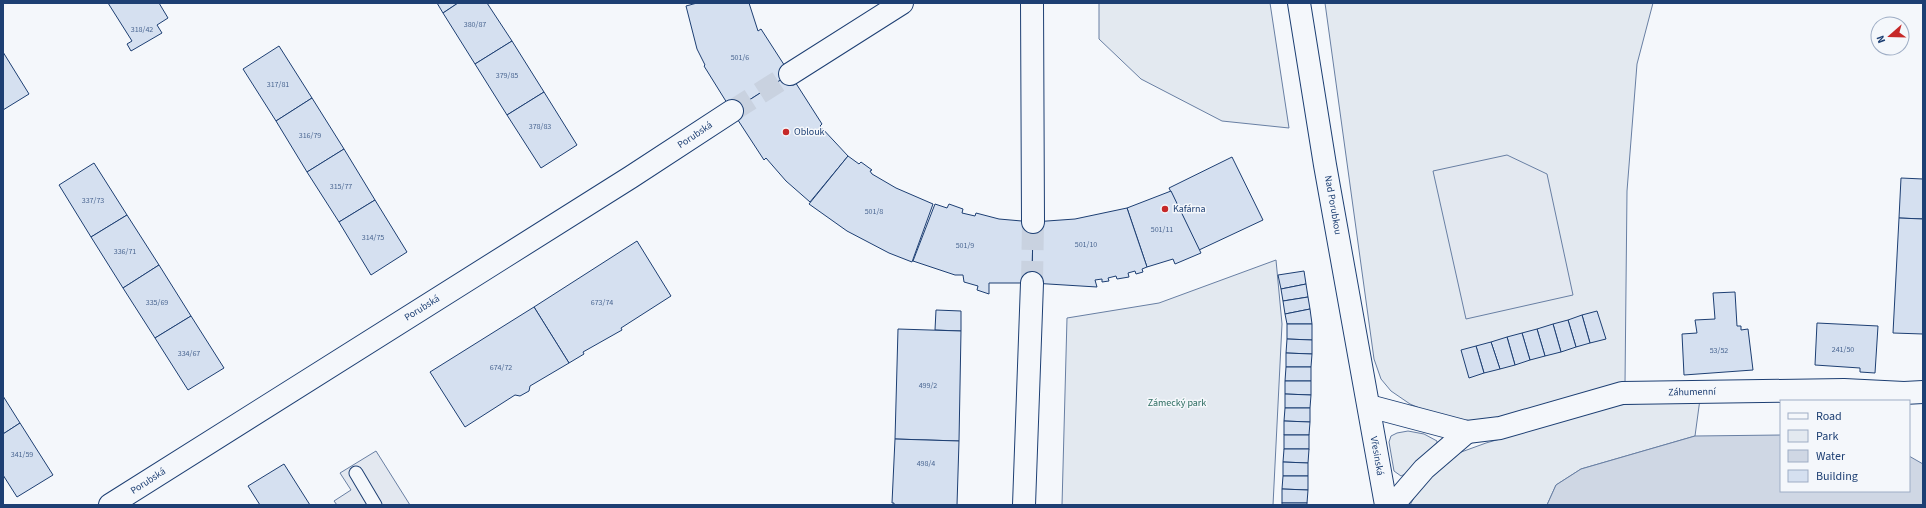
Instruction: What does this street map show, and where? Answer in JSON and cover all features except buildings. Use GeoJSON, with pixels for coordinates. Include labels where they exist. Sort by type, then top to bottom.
{"type":"FeatureCollection","features":[{"type":"Feature","properties":{"kind":"street"},"geometry":{"type":"LineString","coordinates":[[790,74],[902,3]]}},
{"type":"Feature","properties":{"kind":"street"},"geometry":{"type":"LineString","coordinates":[[1032,3],[1033,222]]}},
{"type":"Feature","properties":{"kind":"street","name":"Nad Porubkou"},"geometry":{"type":"LineString","coordinates":[[1299,3],[1328,179],[1369,406]]}},
{"type":"Feature","properties":{"kind":"street","name":"Porubská"},"geometry":{"type":"LineString","coordinates":[[110,505],[631,177],[732,110]]}},
{"type":"Feature","properties":{"kind":"street"},"geometry":{"type":"LineString","coordinates":[[1024,505],[1032,283]]}},
{"type":"Feature","properties":{"kind":"street","name":"Záhumenní"},"geometry":{"type":"LineString","coordinates":[[1369,406],[1467,432],[1500,428],[1622,393],[1844,390],[1904,393],[1923,392]]}},
{"type":"Feature","properties":{"kind":"street","name":"Vřesinská"},"geometry":{"type":"LineString","coordinates":[[1369,406],[1386,505]]}},
{"type":"Feature","properties":{"kind":"street"},"geometry":{"type":"LineString","coordinates":[[1393,505],[1424,469],[1467,432]]}},
{"type":"Feature","properties":{"kind":"lane"},"geometry":{"type":"LineString","coordinates":[[356,474],[375,505]]}},
{"type":"Feature","properties":{"kind":"green space"},"geometry":{"type":"Polygon","coordinates":[[[1099,3],[1270,3],[1289,128],[1222,121],[1141,79],[1099,39],[1099,3]]]}},
{"type":"Feature","properties":{"kind":"green space"},"geometry":{"type":"Polygon","coordinates":[[[1325,3],[1653,3],[1637,64],[1627,191],[1625,384],[1519,414],[1459,423],[1410,404],[1391,391],[1381,379],[1374,359],[1325,3]]]}},
{"type":"Feature","properties":{"kind":"green space","name":"Zámecký park"},"geometry":{"type":"Polygon","coordinates":[[[1276,260],[1282,324],[1273,505],[1062,505],[1067,318],[1159,303],[1276,260]]]}},
{"type":"Feature","properties":{"kind":"green space"},"geometry":{"type":"Polygon","coordinates":[[[1700,399],[1695,436],[1581,469],[1556,485],[1547,505],[1410,505],[1421,485],[1453,455],[1486,443],[1618,405],[1700,399]]]}},
{"type":"Feature","properties":{"kind":"green space"},"geometry":{"type":"Polygon","coordinates":[[[1408,431],[1424,434],[1437,441],[1437,443],[1405,474],[1401,476],[1394,471],[1389,442],[1391,436],[1408,431]]]}},
{"type":"Feature","properties":{"kind":"shaded area"},"geometry":{"type":"Polygon","coordinates":[[[1507,155],[1547,174],[1573,295],[1466,319],[1433,171],[1507,155]]]}},
{"type":"Feature","properties":{"kind":"shaded area"},"geometry":{"type":"Polygon","coordinates":[[[376,451],[410,505],[337,505],[334,501],[351,490],[340,473],[376,451]]]}},
{"type":"Feature","properties":{"kind":"water"},"geometry":{"type":"Polygon","coordinates":[[[1780,435],[1780,492],[1910,492],[1910,457],[1923,464],[1923,505],[1547,505],[1556,485],[1581,469],[1695,436],[1780,435]]]}},
{"type":"Feature","properties":{"kind":"tunnel"},"geometry":{"type":"LineString","coordinates":[[732,111],[790,74]]}},
{"type":"Feature","properties":{"kind":"tunnel"},"geometry":{"type":"LineString","coordinates":[[1032,283],[1033,222]]}},
{"type":"Feature","properties":{"kind":"place","name":"Oblouk"},"geometry":{"type":"Point","coordinates":[786,132]}},
{"type":"Feature","properties":{"kind":"place","name":"Kafárna"},"geometry":{"type":"Point","coordinates":[1165,209]}}]}
